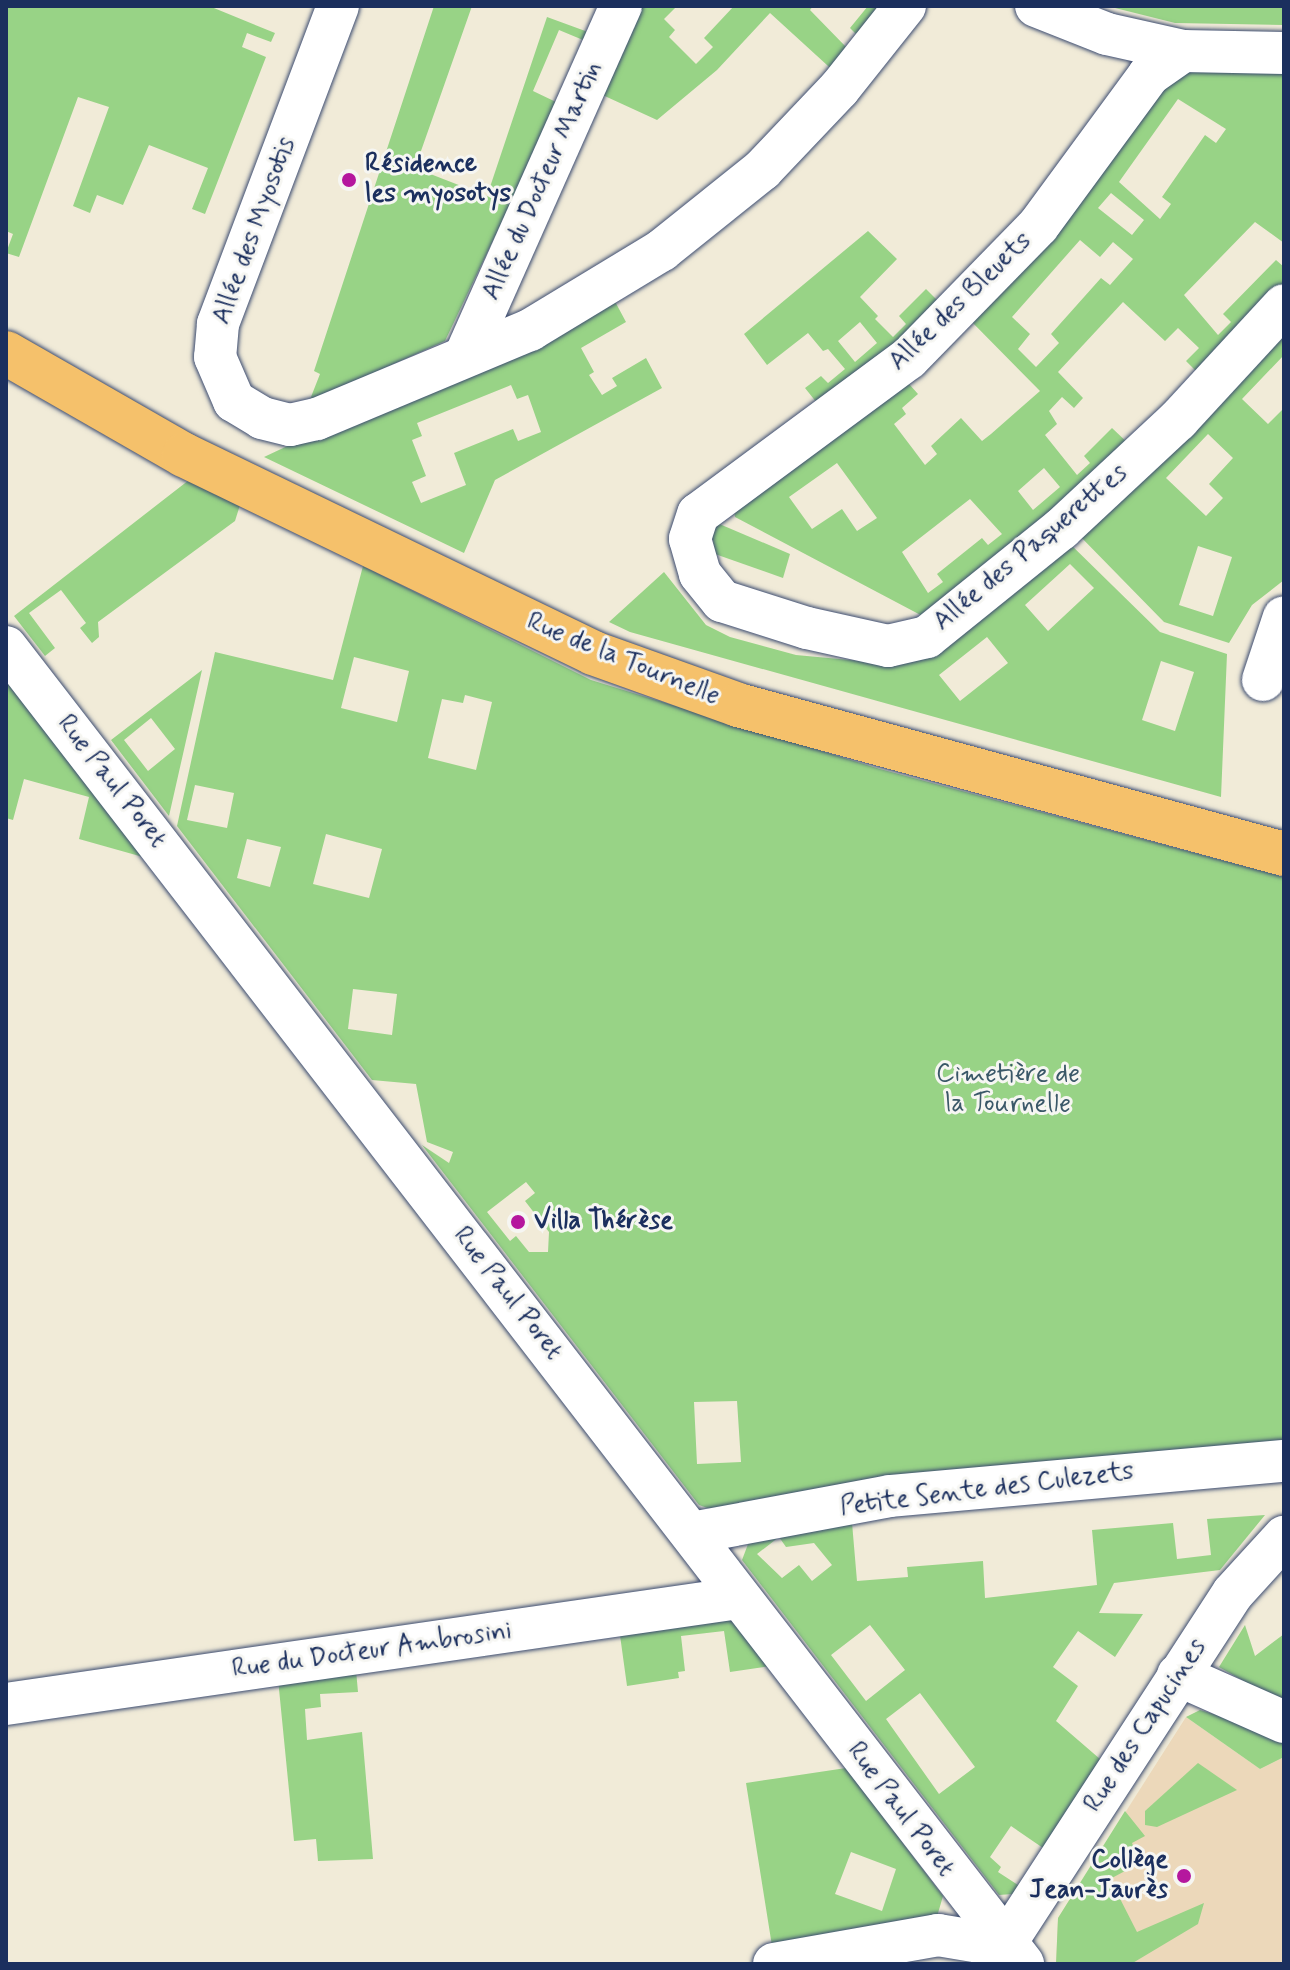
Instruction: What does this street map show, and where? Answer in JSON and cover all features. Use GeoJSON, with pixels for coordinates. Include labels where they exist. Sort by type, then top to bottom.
{"type":"FeatureCollection","features":[{"type":"Feature","properties":{"kind":"main road","name":"Rue de la Tournelle"},"geometry":{"type":"LineString","coordinates":[[6,353],[184,455],[605,658],[825,730],[1284,854]]}},
{"type":"Feature","properties":{"kind":"street","name":"Allée des Myosotis"},"geometry":{"type":"LineString","coordinates":[[338,6],[218,324],[215,357],[224,387],[247,411],[275,423],[302,424],[530,330],[603,289],[739,191],[839,89],[905,6]]}},
{"type":"Feature","properties":{"kind":"street","name":"Allée du Docteur Martin"},"geometry":{"type":"LineString","coordinates":[[465,356],[621,6]]}},
{"type":"Feature","properties":{"kind":"street"},"geometry":{"type":"LineString","coordinates":[[1040,7],[1107,34],[1183,51],[1284,53]]}},
{"type":"Feature","properties":{"kind":"street","name":"Allée des Bleuets"},"geometry":{"type":"LineString","coordinates":[[698,514],[909,358],[1038,226],[1149,75],[1183,51]]}},
{"type":"Feature","properties":{"kind":"street","name":"Allée des Paquerettes"},"geometry":{"type":"LineString","coordinates":[[698,514],[690,539],[700,574],[722,601],[859,641],[888,646],[927,637],[1061,529],[1178,420],[1284,305]]}},
{"type":"Feature","properties":{"kind":"street"},"geometry":{"type":"LineString","coordinates":[[1263,680],[1284,617]]}},
{"type":"Feature","properties":{"kind":"street","name":"Rue Paul Poret"},"geometry":{"type":"LineString","coordinates":[[6,647],[692,1533],[1006,1958]]}},
{"type":"Feature","properties":{"kind":"street","name":"Petite Sente des Culezets"},"geometry":{"type":"LineString","coordinates":[[692,1533],[890,1496],[1284,1461]]}},
{"type":"Feature","properties":{"kind":"street","name":"Rue des Capucines"},"geometry":{"type":"LineString","coordinates":[[1006,1958],[1178,1675],[1233,1593],[1284,1537]]}},
{"type":"Feature","properties":{"kind":"street","name":"Rue du Docteur Ambrosini"},"geometry":{"type":"LineString","coordinates":[[6,1704],[738,1598]]}},
{"type":"Feature","properties":{"kind":"street"},"geometry":{"type":"LineString","coordinates":[[1178,1675],[1284,1722]]}},
{"type":"Feature","properties":{"kind":"street"},"geometry":{"type":"LineString","coordinates":[[774,1964],[938,1935],[1006,1958]]}},
{"type":"Feature","properties":{"kind":"shaded area","name":"Collège Jean-Jaurès"},"geometry":{"type":"Polygon","coordinates":[[[1186,1717],[1260,1769],[1284,1757],[1284,1964],[1056,1964],[1058,1918],[1186,1717]]]}},
{"type":"Feature","properties":{"kind":"green space"},"geometry":{"type":"Polygon","coordinates":[[[6,6],[209,6],[275,33],[271,42],[247,33],[242,47],[266,57],[205,214],[192,209],[208,168],[149,145],[123,205],[97,195],[90,213],[73,206],[109,107],[78,97],[19,257],[6,253],[13,234],[6,231],[6,6]]]}},
{"type":"Feature","properties":{"kind":"green space"},"geometry":{"type":"Polygon","coordinates":[[[434,6],[472,6],[415,168],[510,205],[445,341],[309,402],[320,374],[314,371],[434,6]]]}},
{"type":"Feature","properties":{"kind":"green space"},"geometry":{"type":"Polygon","coordinates":[[[635,6],[677,6],[664,19],[675,30],[669,37],[696,64],[713,47],[704,38],[734,6],[813,6],[810,10],[847,48],[857,35],[850,28],[868,6],[896,6],[839,76],[770,13],[717,70],[657,120],[596,92],[635,6]]]}},
{"type":"Feature","properties":{"kind":"green space"},"geometry":{"type":"Polygon","coordinates":[[[1107,6],[1284,6],[1284,25],[1175,23],[1107,6]]]}},
{"type":"Feature","properties":{"kind":"green space"},"geometry":{"type":"Polygon","coordinates":[[[547,17],[588,32],[583,40],[559,30],[533,91],[556,102],[514,197],[490,187],[547,17]]]}},
{"type":"Feature","properties":{"kind":"green space"},"geometry":{"type":"Polygon","coordinates":[[[1284,71],[1284,243],[1255,222],[1184,295],[1218,335],[1231,322],[1223,314],[1276,260],[1284,267],[1284,286],[1200,375],[1186,361],[1199,348],[1178,328],[1165,341],[1123,302],[1058,372],[1083,398],[1074,408],[1062,397],[1049,411],[1057,424],[1045,435],[1077,475],[1090,463],[1084,456],[1112,428],[1131,446],[930,620],[735,517],[732,497],[901,375],[918,394],[902,408],[906,414],[894,424],[925,465],[937,454],[931,446],[961,418],[982,441],[1040,391],[966,316],[1149,96],[1189,72],[1284,71]],[[1178,99],[1119,182],[1160,219],[1171,204],[1162,197],[1205,135],[1216,143],[1226,129],[1178,99]],[[1111,193],[1098,208],[1132,235],[1144,220],[1111,193]],[[1080,240],[1012,317],[1030,334],[1018,349],[1036,367],[1059,343],[1051,334],[1101,278],[1110,285],[1133,259],[1113,242],[1100,257],[1080,240]],[[837,463],[789,497],[812,529],[842,509],[857,531],[877,518],[837,463]],[[1044,468],[1018,491],[1033,510],[1060,487],[1044,468]],[[970,499],[902,552],[928,593],[943,582],[937,574],[982,538],[988,545],[1002,534],[970,499]]]}},
{"type":"Feature","properties":{"kind":"green space"},"geometry":{"type":"Polygon","coordinates":[[[868,231],[897,259],[860,297],[878,316],[875,319],[893,337],[906,324],[899,316],[926,289],[944,307],[821,408],[805,388],[821,376],[828,383],[845,369],[828,349],[823,351],[808,333],[767,365],[744,334],[868,231]],[[860,322],[838,341],[855,362],[877,343],[860,322]]]}},
{"type":"Feature","properties":{"kind":"green space"},"geometry":{"type":"Polygon","coordinates":[[[611,294],[626,322],[581,348],[594,372],[589,375],[602,395],[617,386],[612,378],[646,358],[662,388],[495,480],[464,553],[264,457],[611,294]],[[511,385],[417,423],[422,436],[412,440],[426,476],[412,482],[421,503],[466,485],[454,453],[513,429],[518,441],[541,432],[528,395],[517,399],[511,385]]]}},
{"type":"Feature","properties":{"kind":"green space"},"geometry":{"type":"Polygon","coordinates":[[[1284,318],[1284,355],[1242,399],[1268,424],[1284,408],[1284,580],[1252,605],[1229,643],[1164,622],[1074,530],[1284,318]],[[1208,434],[1166,478],[1206,516],[1223,498],[1209,484],[1233,458],[1208,434]],[[1198,546],[1179,605],[1213,616],[1232,557],[1198,546]]]}},
{"type":"Feature","properties":{"kind":"green space"},"geometry":{"type":"Polygon","coordinates":[[[189,480],[240,505],[235,521],[98,622],[99,637],[92,643],[80,628],[86,623],[61,590],[29,613],[55,648],[45,656],[14,616],[189,480]]]}},
{"type":"Feature","properties":{"kind":"green space"},"geometry":{"type":"Polygon","coordinates":[[[710,520],[790,554],[783,578],[715,554],[710,520]]]}},
{"type":"Feature","properties":{"kind":"green space"},"geometry":{"type":"Polygon","coordinates":[[[1065,539],[1160,632],[1227,654],[1221,797],[630,632],[609,622],[664,572],[706,625],[730,637],[796,655],[861,661],[1065,539]],[[1070,564],[1025,605],[1048,631],[1094,588],[1070,564]],[[987,637],[939,675],[960,701],[1008,663],[987,637]],[[1161,661],[1142,720],[1175,731],[1194,672],[1161,661]]]}},
{"type":"Feature","properties":{"kind":"green space","name":"Cimetière de la Tournelle"},"geometry":{"type":"Polygon","coordinates":[[[363,566],[591,680],[880,769],[1284,877],[1284,1447],[721,1513],[699,1505],[422,1145],[449,1163],[453,1152],[427,1142],[416,1084],[372,1080],[177,826],[215,652],[333,680],[363,566]],[[354,657],[341,708],[397,722],[409,671],[354,657]],[[465,695],[463,703],[442,699],[428,758],[476,770],[492,702],[465,695]],[[195,785],[187,820],[227,828],[234,793],[195,785]],[[326,834],[313,884],[369,898],[382,849],[326,834]],[[247,839],[237,878],[270,887],[281,847],[247,839]],[[353,989],[348,1029],[392,1035],[397,994],[353,989]],[[526,1182],[487,1212],[510,1241],[516,1236],[529,1252],[548,1252],[549,1232],[525,1201],[535,1193],[526,1182]],[[737,1401],[694,1402],[697,1464],[741,1462],[737,1401]]]}},
{"type":"Feature","properties":{"kind":"green space"},"geometry":{"type":"Polygon","coordinates":[[[202,670],[169,816],[111,740],[202,670]],[[151,718],[124,740],[148,771],[175,749],[151,718]]]}},
{"type":"Feature","properties":{"kind":"green space"},"geometry":{"type":"Polygon","coordinates":[[[6,672],[150,859],[79,839],[89,797],[24,779],[13,820],[6,818],[6,672]]]}},
{"type":"Feature","properties":{"kind":"green space"},"geometry":{"type":"Polygon","coordinates":[[[851,1511],[857,1581],[908,1577],[907,1567],[983,1561],[985,1598],[1097,1585],[1092,1530],[1173,1523],[1177,1559],[1211,1555],[1207,1519],[1265,1515],[1220,1570],[1114,1583],[1099,1613],[1143,1614],[1115,1657],[1078,1631],[1053,1667],[1078,1686],[1056,1721],[1100,1759],[1043,1848],[1011,1826],[990,1857],[1001,1867],[998,1872],[1018,1885],[1013,1894],[999,1895],[742,1560],[753,1531],[851,1511]],[[779,1537],[757,1554],[782,1578],[799,1565],[812,1581],[832,1565],[814,1543],[786,1547],[779,1537]],[[870,1625],[831,1655],[866,1701],[905,1670],[870,1625]],[[920,1693],[886,1719],[939,1794],[975,1767],[920,1693]]]}},
{"type":"Feature","properties":{"kind":"green space"},"geometry":{"type":"Polygon","coordinates":[[[721,1614],[735,1621],[770,1666],[730,1672],[724,1631],[681,1636],[685,1671],[678,1672],[679,1678],[627,1686],[619,1628],[721,1614]]]}},
{"type":"Feature","properties":{"kind":"green space"},"geometry":{"type":"Polygon","coordinates":[[[1245,1625],[1255,1656],[1284,1634],[1284,1704],[1219,1667],[1245,1625]]]}},
{"type":"Feature","properties":{"kind":"green space"},"geometry":{"type":"Polygon","coordinates":[[[356,1670],[358,1692],[320,1694],[321,1707],[305,1709],[307,1740],[362,1732],[373,1859],[318,1861],[316,1839],[294,1841],[278,1679],[356,1670]]]}},
{"type":"Feature","properties":{"kind":"green space"},"geometry":{"type":"Polygon","coordinates":[[[1200,1710],[1284,1735],[1284,1757],[1260,1769],[1186,1717],[1200,1710]]]}},
{"type":"Feature","properties":{"kind":"green space"},"geometry":{"type":"Polygon","coordinates":[[[1198,1763],[1237,1790],[1157,1827],[1145,1825],[1145,1811],[1198,1763]]]}},
{"type":"Feature","properties":{"kind":"green space"},"geometry":{"type":"Polygon","coordinates":[[[846,1768],[943,1896],[936,1920],[772,1946],[746,1783],[846,1768]],[[851,1852],[835,1894],[882,1911],[896,1869],[851,1852]]]}},
{"type":"Feature","properties":{"kind":"green space"},"geometry":{"type":"Polygon","coordinates":[[[1125,1811],[1145,1836],[1132,1843],[1140,1863],[1110,1879],[1137,1932],[1204,1903],[1198,1924],[1131,1964],[1056,1964],[1058,1918],[1125,1811]]]}},
{"type":"Feature","properties":{"kind":"place","name":"Résidence les myosotys"},"geometry":{"type":"Point","coordinates":[349,180]}},
{"type":"Feature","properties":{"kind":"place","name":"Villa Thérèse"},"geometry":{"type":"Point","coordinates":[518,1222]}},
{"type":"Feature","properties":{"kind":"place","name":"Collège Jean-Jaurès"},"geometry":{"type":"Point","coordinates":[1184,1876]}}]}
